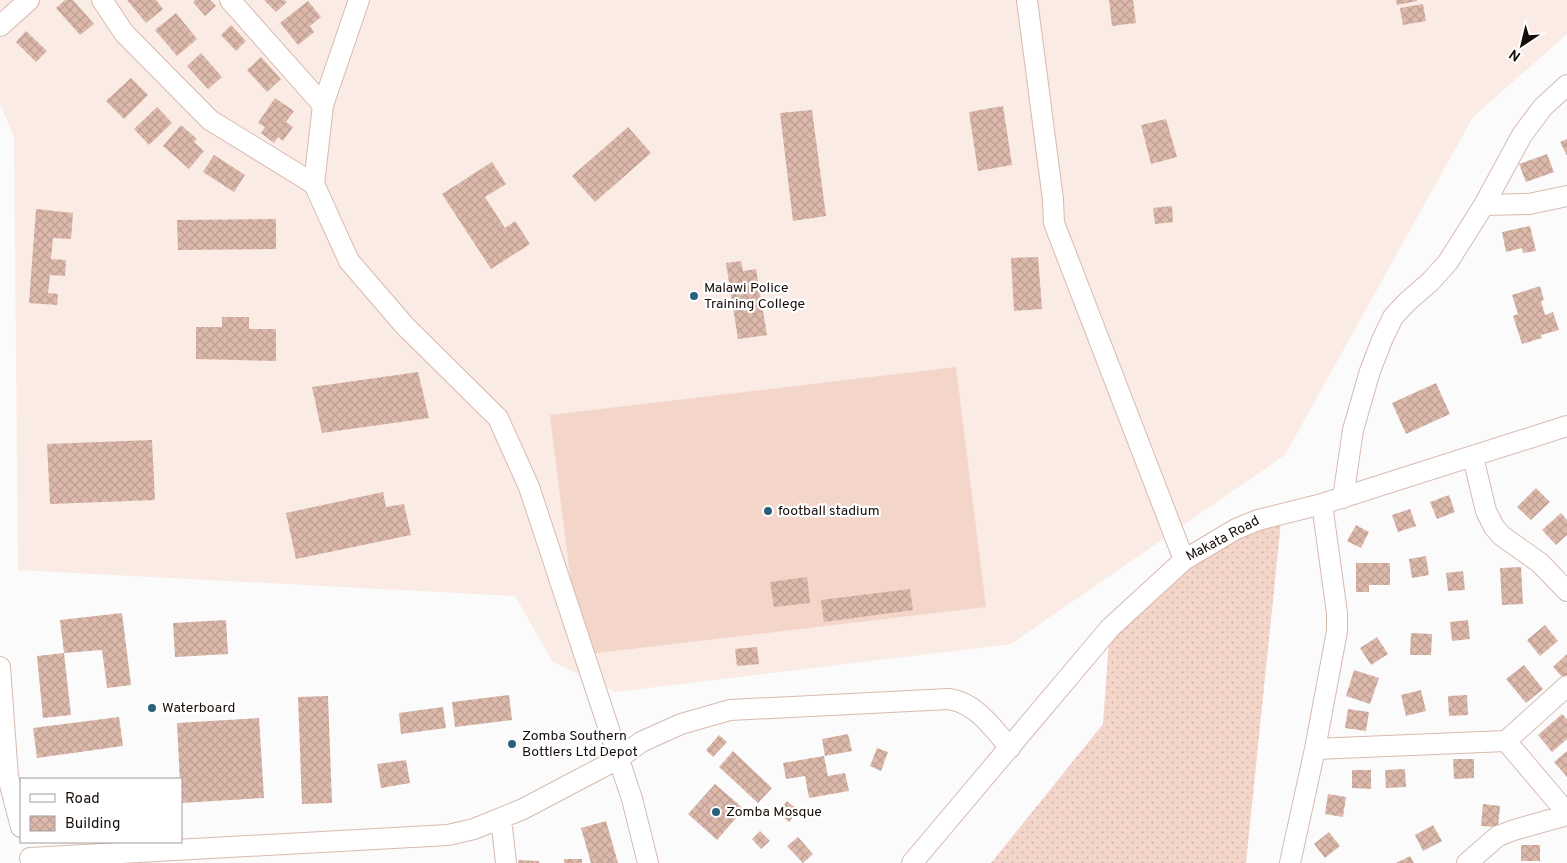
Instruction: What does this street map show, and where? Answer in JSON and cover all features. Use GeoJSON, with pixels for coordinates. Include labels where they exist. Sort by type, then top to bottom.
{"type":"FeatureCollection","features":[{"type":"Feature","properties":{"kind":"street"},"geometry":{"type":"LineString","coordinates":[[0,26],[29,0]]}},
{"type":"Feature","properties":{"kind":"street"},"geometry":{"type":"LineString","coordinates":[[102,0],[124,33],[210,120],[314,184]]}},
{"type":"Feature","properties":{"kind":"street"},"geometry":{"type":"LineString","coordinates":[[230,0],[323,105]]}},
{"type":"Feature","properties":{"kind":"street"},"geometry":{"type":"LineString","coordinates":[[359,0],[323,105],[314,184],[350,262],[405,326],[498,418],[529,487],[632,799],[648,863]]}},
{"type":"Feature","properties":{"kind":"street"},"geometry":{"type":"LineString","coordinates":[[1027,0],[1054,223],[1184,560]]}},
{"type":"Feature","properties":{"kind":"street"},"geometry":{"type":"LineString","coordinates":[[1343,498],[1353,430],[1370,371],[1393,317],[1407,302],[1431,282],[1448,262],[1484,205],[1522,135],[1543,107],[1567,85]]}},
{"type":"Feature","properties":{"kind":"street"},"geometry":{"type":"LineString","coordinates":[[1484,205],[1529,204],[1567,196]]}},
{"type":"Feature","properties":{"kind":"street","name":"Makata Road"},"geometry":{"type":"LineString","coordinates":[[912,863],[1110,628],[1184,560],[1236,529],[1258,520],[1282,512],[1343,498],[1567,426]]}},
{"type":"Feature","properties":{"kind":"street"},"geometry":{"type":"LineString","coordinates":[[1473,457],[1486,511],[1494,527],[1502,536],[1540,563],[1567,591]]}},
{"type":"Feature","properties":{"kind":"street"},"geometry":{"type":"LineString","coordinates":[[1290,863],[1315,749],[1337,631],[1337,613],[1322,504]]}},
{"type":"Feature","properties":{"kind":"street"},"geometry":{"type":"LineString","coordinates":[[0,667],[8,777],[20,823]]}},
{"type":"Feature","properties":{"kind":"street"},"geometry":{"type":"LineString","coordinates":[[1315,749],[1506,740],[1567,686]]}},
{"type":"Feature","properties":{"kind":"street"},"geometry":{"type":"LineString","coordinates":[[29,854],[448,835],[474,830],[523,809],[618,760],[641,742],[681,724],[730,710],[958,700],[979,713],[1010,748]]}},
{"type":"Feature","properties":{"kind":"street"},"geometry":{"type":"LineString","coordinates":[[1467,863],[1492,839],[1506,832],[1567,814],[1506,740]]}},
{"type":"Feature","properties":{"kind":"street"},"geometry":{"type":"LineString","coordinates":[[501,818],[506,863]]}},
{"type":"Feature","properties":{"kind":"shaded area","name":"Malawi Police Training College"},"geometry":{"type":"Polygon","coordinates":[[[0,0],[1567,0],[1567,34],[1473,117],[1285,455],[1011,644],[616,692],[553,662],[515,596],[18,570],[14,137],[0,104],[0,0]]]}},
{"type":"Feature","properties":{"kind":"shaded area","name":"football stadium"},"geometry":{"type":"Polygon","coordinates":[[[956,367],[986,607],[580,655],[550,415],[956,367]]]}},
{"type":"Feature","properties":{"kind":"shaded area"},"geometry":{"type":"Polygon","coordinates":[[[1282,512],[1246,863],[991,863],[1103,724],[1110,628],[1184,560],[1282,512]]]}},
{"type":"Feature","properties":{"kind":"building"},"geometry":{"type":"Polygon","coordinates":[[[65,0],[73,0],[94,24],[80,35],[56,8],[65,0]]]}},
{"type":"Feature","properties":{"kind":"building"},"geometry":{"type":"Polygon","coordinates":[[[127,0],[156,0],[163,9],[146,23],[127,0]]]}},
{"type":"Feature","properties":{"kind":"building"},"geometry":{"type":"Polygon","coordinates":[[[195,0],[210,0],[216,6],[205,16],[193,2],[195,0]]]}},
{"type":"Feature","properties":{"kind":"building"},"geometry":{"type":"Polygon","coordinates":[[[264,0],[284,0],[287,2],[276,12],[264,0]]]}},
{"type":"Feature","properties":{"kind":"building"},"geometry":{"type":"Polygon","coordinates":[[[1109,0],[1133,0],[1136,23],[1112,26],[1109,0]]]}},
{"type":"Feature","properties":{"kind":"building"},"geometry":{"type":"Polygon","coordinates":[[[1396,0],[1417,0],[1417,1],[1397,5],[1396,0]]]}},
{"type":"Feature","properties":{"kind":"building"},"geometry":{"type":"Polygon","coordinates":[[[308,1],[321,17],[310,26],[314,32],[298,45],[280,23],[308,1]]]}},
{"type":"Feature","properties":{"kind":"building"},"geometry":{"type":"Polygon","coordinates":[[[1423,4],[1426,21],[1403,25],[1400,8],[1423,4]]]}},
{"type":"Feature","properties":{"kind":"building"},"geometry":{"type":"Polygon","coordinates":[[[176,13],[197,39],[177,56],[155,30],[176,13]]]}},
{"type":"Feature","properties":{"kind":"building"},"geometry":{"type":"Polygon","coordinates":[[[231,25],[246,41],[236,51],[221,35],[231,25]]]}},
{"type":"Feature","properties":{"kind":"building"},"geometry":{"type":"Polygon","coordinates":[[[26,31],[47,51],[36,62],[16,42],[26,31]]]}},
{"type":"Feature","properties":{"kind":"building"},"geometry":{"type":"Polygon","coordinates":[[[201,53],[222,77],[208,89],[187,66],[201,53]]]}},
{"type":"Feature","properties":{"kind":"building"},"geometry":{"type":"Polygon","coordinates":[[[261,57],[281,79],[267,92],[247,70],[261,57]]]}},
{"type":"Feature","properties":{"kind":"building"},"geometry":{"type":"Polygon","coordinates":[[[131,78],[148,95],[124,119],[106,101],[131,78]]]}},
{"type":"Feature","properties":{"kind":"building"},"geometry":{"type":"Polygon","coordinates":[[[275,98],[294,111],[286,122],[293,127],[283,141],[278,137],[274,143],[261,133],[265,127],[258,123],[275,98]]]}},
{"type":"Feature","properties":{"kind":"building"},"geometry":{"type":"Polygon","coordinates":[[[1003,106],[1012,165],[978,171],[969,112],[1003,106]]]}},
{"type":"Feature","properties":{"kind":"building"},"geometry":{"type":"Polygon","coordinates":[[[157,107],[172,123],[149,145],[134,129],[157,107]]]}},
{"type":"Feature","properties":{"kind":"building"},"geometry":{"type":"Polygon","coordinates":[[[812,110],[826,216],[793,221],[780,113],[812,110]]]}},
{"type":"Feature","properties":{"kind":"building"},"geometry":{"type":"Polygon","coordinates":[[[1166,119],[1177,157],[1151,164],[1141,125],[1166,119]]]}},
{"type":"Feature","properties":{"kind":"building"},"geometry":{"type":"Polygon","coordinates":[[[181,125],[197,139],[194,142],[204,151],[189,169],[163,146],[181,125]]]}},
{"type":"Feature","properties":{"kind":"building"},"geometry":{"type":"Polygon","coordinates":[[[628,127],[651,153],[595,202],[572,176],[628,127]]]}},
{"type":"Feature","properties":{"kind":"building"},"geometry":{"type":"Polygon","coordinates":[[[1567,139],[1567,156],[1560,142],[1567,139]]]}},
{"type":"Feature","properties":{"kind":"building"},"geometry":{"type":"Polygon","coordinates":[[[1547,154],[1554,172],[1526,182],[1519,164],[1547,154]]]}},
{"type":"Feature","properties":{"kind":"building"},"geometry":{"type":"Polygon","coordinates":[[[214,155],[245,175],[234,192],[203,172],[214,155]]]}},
{"type":"Feature","properties":{"kind":"building"},"geometry":{"type":"Polygon","coordinates":[[[492,162],[506,184],[485,197],[505,228],[515,221],[530,244],[491,269],[442,194],[492,162]]]}},
{"type":"Feature","properties":{"kind":"building"},"geometry":{"type":"Polygon","coordinates":[[[1172,206],[1173,222],[1155,224],[1153,208],[1172,206]]]}},
{"type":"Feature","properties":{"kind":"building"},"geometry":{"type":"Polygon","coordinates":[[[36,209],[73,213],[71,239],[53,238],[51,259],[66,260],[65,276],[50,275],[48,293],[58,294],[57,305],[29,303],[36,209]]]}},
{"type":"Feature","properties":{"kind":"building"},"geometry":{"type":"Polygon","coordinates":[[[276,219],[276,249],[178,250],[177,220],[276,219]]]}},
{"type":"Feature","properties":{"kind":"building"},"geometry":{"type":"Polygon","coordinates":[[[1530,226],[1536,251],[1523,253],[1522,248],[1506,252],[1502,232],[1530,226]]]}},
{"type":"Feature","properties":{"kind":"building"},"geometry":{"type":"Polygon","coordinates":[[[1038,257],[1042,309],[1014,311],[1011,258],[1038,257]]]}},
{"type":"Feature","properties":{"kind":"building"},"geometry":{"type":"Polygon","coordinates":[[[741,261],[743,271],[756,269],[767,335],[738,339],[726,263],[741,261]]]}},
{"type":"Feature","properties":{"kind":"building"},"geometry":{"type":"Polygon","coordinates":[[[1540,286],[1544,300],[1541,301],[1545,315],[1553,312],[1559,330],[1541,335],[1542,338],[1522,344],[1513,316],[1518,314],[1512,295],[1540,286]]]}},
{"type":"Feature","properties":{"kind":"building"},"geometry":{"type":"Polygon","coordinates":[[[222,317],[249,317],[249,329],[276,329],[276,361],[196,359],[196,327],[222,327],[222,317]]]}},
{"type":"Feature","properties":{"kind":"building"},"geometry":{"type":"Polygon","coordinates":[[[418,372],[429,418],[322,433],[312,387],[418,372]]]}},
{"type":"Feature","properties":{"kind":"building"},"geometry":{"type":"Polygon","coordinates":[[[1436,383],[1450,414],[1406,434],[1392,403],[1436,383]]]}},
{"type":"Feature","properties":{"kind":"building"},"geometry":{"type":"Polygon","coordinates":[[[152,440],[155,500],[50,504],[47,444],[152,440]]]}},
{"type":"Feature","properties":{"kind":"building"},"geometry":{"type":"Polygon","coordinates":[[[1536,488],[1550,502],[1531,520],[1517,507],[1536,488]]]}},
{"type":"Feature","properties":{"kind":"building"},"geometry":{"type":"Polygon","coordinates":[[[383,492],[386,507],[404,504],[411,535],[296,559],[286,513],[383,492]]]}},
{"type":"Feature","properties":{"kind":"building"},"geometry":{"type":"Polygon","coordinates":[[[1449,495],[1455,512],[1437,519],[1430,502],[1449,495]]]}},
{"type":"Feature","properties":{"kind":"building"},"geometry":{"type":"Polygon","coordinates":[[[1410,509],[1416,526],[1398,532],[1392,515],[1410,509]]]}},
{"type":"Feature","properties":{"kind":"building"},"geometry":{"type":"Polygon","coordinates":[[[1561,513],[1567,520],[1567,535],[1556,545],[1542,530],[1561,513]]]}},
{"type":"Feature","properties":{"kind":"building"},"geometry":{"type":"Polygon","coordinates":[[[1356,525],[1369,532],[1361,548],[1347,541],[1356,525]]]}},
{"type":"Feature","properties":{"kind":"building"},"geometry":{"type":"Polygon","coordinates":[[[1426,556],[1429,575],[1412,578],[1409,559],[1426,556]]]}},
{"type":"Feature","properties":{"kind":"building"},"geometry":{"type":"Polygon","coordinates":[[[1356,563],[1390,563],[1390,585],[1369,585],[1369,592],[1356,592],[1356,563]]]}},
{"type":"Feature","properties":{"kind":"building"},"geometry":{"type":"Polygon","coordinates":[[[1521,567],[1523,604],[1502,605],[1500,568],[1521,567]]]}},
{"type":"Feature","properties":{"kind":"building"},"geometry":{"type":"Polygon","coordinates":[[[1463,571],[1465,590],[1448,591],[1446,573],[1463,571]]]}},
{"type":"Feature","properties":{"kind":"building"},"geometry":{"type":"Polygon","coordinates":[[[807,577],[810,603],[774,607],[770,582],[807,577]]]}},
{"type":"Feature","properties":{"kind":"building"},"geometry":{"type":"Polygon","coordinates":[[[910,589],[913,610],[824,622],[821,600],[910,589]]]}},
{"type":"Feature","properties":{"kind":"building"},"geometry":{"type":"Polygon","coordinates":[[[122,613],[131,685],[107,688],[102,650],[64,653],[60,620],[122,613]]]}},
{"type":"Feature","properties":{"kind":"building"},"geometry":{"type":"Polygon","coordinates":[[[226,620],[228,654],[175,657],[173,623],[226,620]]]}},
{"type":"Feature","properties":{"kind":"building"},"geometry":{"type":"Polygon","coordinates":[[[1468,620],[1470,639],[1452,641],[1450,622],[1468,620]]]}},
{"type":"Feature","properties":{"kind":"building"},"geometry":{"type":"Polygon","coordinates":[[[1545,625],[1558,641],[1540,656],[1527,640],[1545,625]]]}},
{"type":"Feature","properties":{"kind":"building"},"geometry":{"type":"Polygon","coordinates":[[[1411,633],[1432,634],[1431,655],[1410,655],[1411,633]]]}},
{"type":"Feature","properties":{"kind":"building"},"geometry":{"type":"Polygon","coordinates":[[[1377,637],[1388,654],[1371,665],[1360,648],[1377,637]]]}},
{"type":"Feature","properties":{"kind":"building"},"geometry":{"type":"Polygon","coordinates":[[[757,647],[759,664],[737,666],[735,649],[757,647]]]}},
{"type":"Feature","properties":{"kind":"building"},"geometry":{"type":"Polygon","coordinates":[[[64,653],[71,715],[43,718],[37,656],[64,653]]]}},
{"type":"Feature","properties":{"kind":"building"},"geometry":{"type":"Polygon","coordinates":[[[1567,654],[1567,680],[1566,681],[1553,667],[1567,654]]]}},
{"type":"Feature","properties":{"kind":"building"},"geometry":{"type":"Polygon","coordinates":[[[1524,665],[1543,689],[1526,703],[1506,679],[1524,665]]]}},
{"type":"Feature","properties":{"kind":"building"},"geometry":{"type":"Polygon","coordinates":[[[1354,670],[1379,678],[1370,704],[1346,696],[1354,670]]]}},
{"type":"Feature","properties":{"kind":"building"},"geometry":{"type":"Polygon","coordinates":[[[1421,690],[1426,711],[1406,716],[1401,695],[1421,690]]]}},
{"type":"Feature","properties":{"kind":"building"},"geometry":{"type":"Polygon","coordinates":[[[509,695],[512,720],[455,727],[452,702],[509,695]]]}},
{"type":"Feature","properties":{"kind":"building"},"geometry":{"type":"Polygon","coordinates":[[[1467,695],[1468,715],[1449,716],[1448,696],[1467,695]]]}},
{"type":"Feature","properties":{"kind":"building"},"geometry":{"type":"Polygon","coordinates":[[[328,696],[332,803],[302,804],[298,697],[328,696]]]}},
{"type":"Feature","properties":{"kind":"building"},"geometry":{"type":"Polygon","coordinates":[[[443,707],[446,728],[401,734],[399,713],[443,707]]]}},
{"type":"Feature","properties":{"kind":"building"},"geometry":{"type":"Polygon","coordinates":[[[1348,709],[1369,712],[1366,731],[1345,728],[1348,709]]]}},
{"type":"Feature","properties":{"kind":"building"},"geometry":{"type":"Polygon","coordinates":[[[1562,714],[1567,719],[1567,739],[1552,752],[1538,735],[1562,714]]]}},
{"type":"Feature","properties":{"kind":"building"},"geometry":{"type":"Polygon","coordinates":[[[119,717],[123,746],[37,758],[33,728],[119,717]]]}},
{"type":"Feature","properties":{"kind":"building"},"geometry":{"type":"Polygon","coordinates":[[[259,718],[264,798],[182,803],[182,778],[180,778],[177,723],[259,718]]]}},
{"type":"Feature","properties":{"kind":"building"},"geometry":{"type":"Polygon","coordinates":[[[848,734],[852,751],[825,756],[822,739],[848,734]]]}},
{"type":"Feature","properties":{"kind":"building"},"geometry":{"type":"Polygon","coordinates":[[[719,735],[727,742],[713,757],[706,750],[719,735]]]}},
{"type":"Feature","properties":{"kind":"building"},"geometry":{"type":"Polygon","coordinates":[[[877,748],[888,752],[881,771],[870,766],[877,748]]]}},
{"type":"Feature","properties":{"kind":"building"},"geometry":{"type":"Polygon","coordinates":[[[733,751],[772,788],[758,803],[719,767],[733,751]]]}},
{"type":"Feature","properties":{"kind":"building"},"geometry":{"type":"Polygon","coordinates":[[[1567,751],[1567,777],[1554,762],[1567,751]]]}},
{"type":"Feature","properties":{"kind":"building"},"geometry":{"type":"Polygon","coordinates":[[[824,756],[828,776],[845,773],[849,791],[809,798],[805,776],[786,779],[783,763],[824,756]]]}},
{"type":"Feature","properties":{"kind":"building"},"geometry":{"type":"Polygon","coordinates":[[[1453,759],[1474,759],[1474,778],[1454,779],[1453,759]]]}},
{"type":"Feature","properties":{"kind":"building"},"geometry":{"type":"Polygon","coordinates":[[[406,760],[410,783],[381,788],[377,764],[406,760]]]}},
{"type":"Feature","properties":{"kind":"building"},"geometry":{"type":"Polygon","coordinates":[[[1405,769],[1406,787],[1386,788],[1385,770],[1405,769]]]}},
{"type":"Feature","properties":{"kind":"building"},"geometry":{"type":"Polygon","coordinates":[[[1352,770],[1371,770],[1371,789],[1352,788],[1352,770]]]}},
{"type":"Feature","properties":{"kind":"building","name":"Zomba Mosque"},"geometry":{"type":"Polygon","coordinates":[[[715,784],[744,809],[717,840],[688,814],[715,784]]]}},
{"type":"Feature","properties":{"kind":"building"},"geometry":{"type":"Polygon","coordinates":[[[1328,794],[1346,797],[1343,817],[1325,814],[1328,794]]]}},
{"type":"Feature","properties":{"kind":"building"},"geometry":{"type":"Polygon","coordinates":[[[787,801],[798,810],[789,822],[778,813],[787,801]]]}},
{"type":"Feature","properties":{"kind":"building"},"geometry":{"type":"Polygon","coordinates":[[[1483,804],[1500,806],[1498,827],[1481,826],[1483,804]]]}},
{"type":"Feature","properties":{"kind":"building"},"geometry":{"type":"Polygon","coordinates":[[[606,821],[618,863],[591,863],[581,828],[606,821]]]}},
{"type":"Feature","properties":{"kind":"building"},"geometry":{"type":"Polygon","coordinates":[[[1433,825],[1442,841],[1423,851],[1415,835],[1433,825]]]}},
{"type":"Feature","properties":{"kind":"building"},"geometry":{"type":"Polygon","coordinates":[[[760,831],[770,841],[761,849],[752,839],[760,831]]]}},
{"type":"Feature","properties":{"kind":"building"},"geometry":{"type":"Polygon","coordinates":[[[1329,832],[1340,846],[1325,858],[1314,844],[1329,832]]]}},
{"type":"Feature","properties":{"kind":"building"},"geometry":{"type":"Polygon","coordinates":[[[798,837],[813,854],[803,863],[787,846],[798,837]]]}},
{"type":"Feature","properties":{"kind":"building"},"geometry":{"type":"Polygon","coordinates":[[[1521,845],[1540,845],[1540,861],[1521,861],[1521,845]]]}},
{"type":"Feature","properties":{"kind":"building"},"geometry":{"type":"Polygon","coordinates":[[[1410,856],[1414,863],[1396,863],[1410,856]]]}},
{"type":"Feature","properties":{"kind":"building"},"geometry":{"type":"Polygon","coordinates":[[[564,859],[582,859],[582,863],[564,863],[564,859]]]}},
{"type":"Feature","properties":{"kind":"building"},"geometry":{"type":"Polygon","coordinates":[[[519,860],[539,861],[539,863],[518,863],[519,860]]]}},
{"type":"Feature","properties":{"kind":"place","name":"Malawi Police Training College"},"geometry":{"type":"Point","coordinates":[694,296]}},
{"type":"Feature","properties":{"kind":"place","name":"football stadium"},"geometry":{"type":"Point","coordinates":[768,511]}},
{"type":"Feature","properties":{"kind":"place","name":"Waterboard"},"geometry":{"type":"Point","coordinates":[152,708]}},
{"type":"Feature","properties":{"kind":"place","name":"Zomba Southern Bottlers Ltd Depot"},"geometry":{"type":"Point","coordinates":[512,744]}},
{"type":"Feature","properties":{"kind":"place","name":"Zomba Mosque"},"geometry":{"type":"Point","coordinates":[716,812]}}]}
